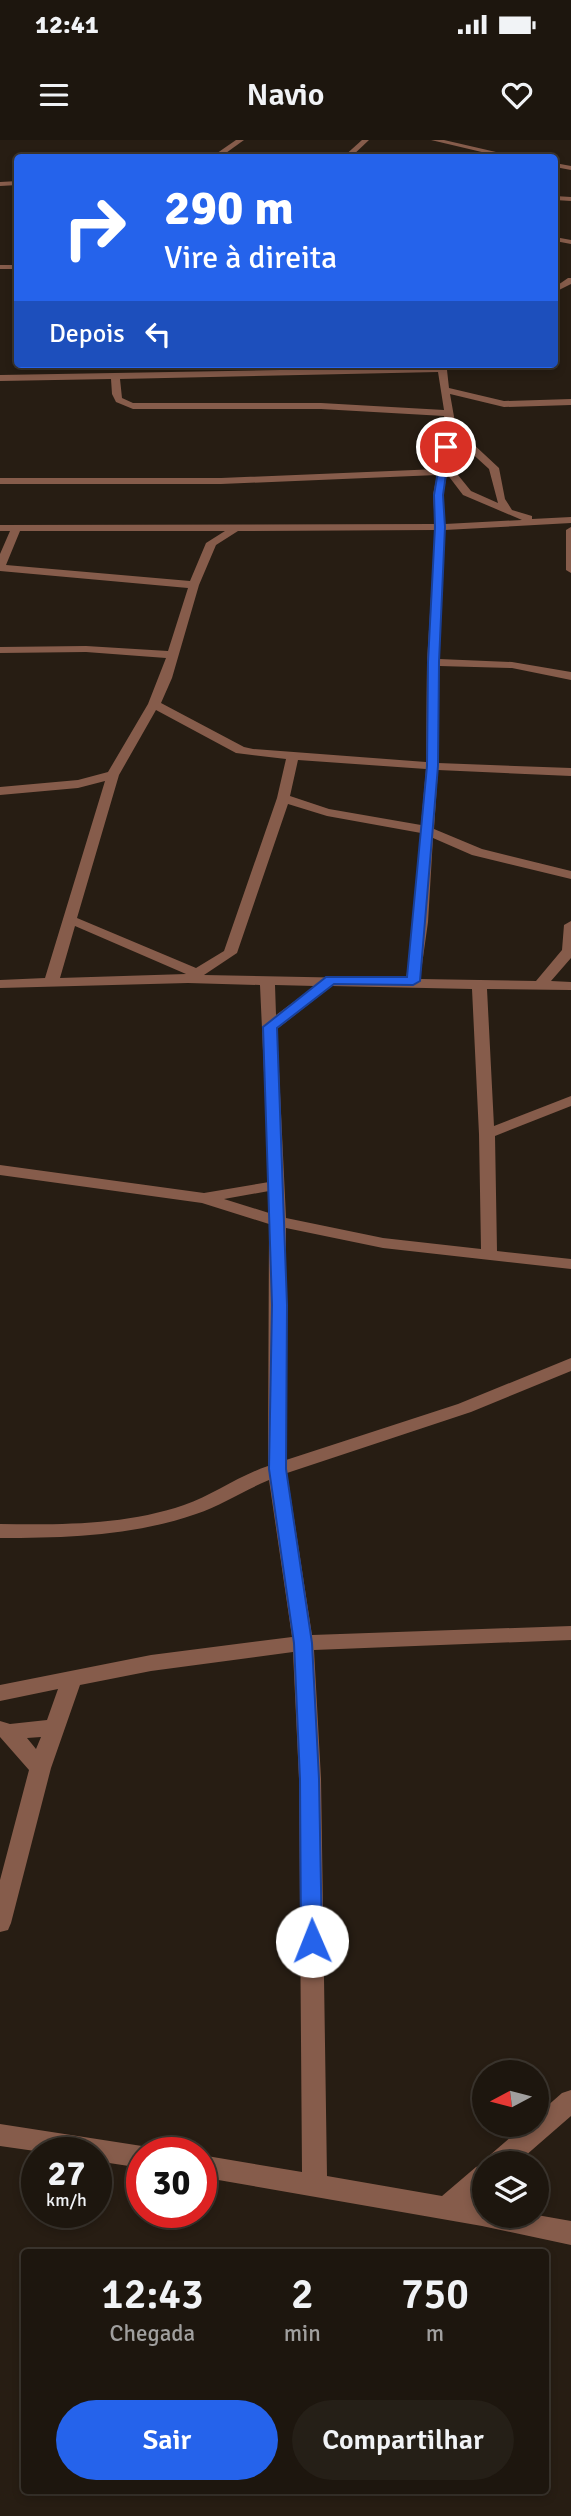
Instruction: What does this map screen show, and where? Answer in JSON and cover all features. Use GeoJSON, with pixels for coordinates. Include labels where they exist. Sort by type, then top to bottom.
{"type":"FeatureCollection","features":[{"type":"Feature","properties":{"kind":"street"},"geometry":{"type":"LineString","coordinates":[[219,154],[241,140]]}},
{"type":"Feature","properties":{"kind":"street"},"geometry":{"type":"LineString","coordinates":[[350,154],[366,140]]}},
{"type":"Feature","properties":{"kind":"street"},"geometry":{"type":"LineString","coordinates":[[434,140],[500,154]]}},
{"type":"Feature","properties":{"kind":"street"},"geometry":{"type":"LineString","coordinates":[[203,376],[204,368]]}},
{"type":"Feature","properties":{"kind":"street"},"geometry":{"type":"LineString","coordinates":[[226,375],[244,368]]}},
{"type":"Feature","properties":{"kind":"street"},"geometry":{"type":"LineString","coordinates":[[389,371],[401,368]]}},
{"type":"Feature","properties":{"kind":"street"},"geometry":{"type":"LineString","coordinates":[[0,378],[203,376],[432,368]]}},
{"type":"Feature","properties":{"kind":"street"},"geometry":{"type":"LineString","coordinates":[[413,981],[421,922],[432,766],[433,662],[440,527],[438,495],[451,429],[445,390],[446,368]]}},
{"type":"Feature","properties":{"kind":"street"},"geometry":{"type":"LineString","coordinates":[[115,377],[117,400],[121,404],[133,406],[321,406],[389,412],[447,413]]}},
{"type":"Feature","properties":{"kind":"street"},"geometry":{"type":"LineString","coordinates":[[445,390],[504,404],[571,402]]}},
{"type":"Feature","properties":{"kind":"street"},"geometry":{"type":"LineString","coordinates":[[451,429],[494,468],[500,499],[508,512]]}},
{"type":"Feature","properties":{"kind":"street"},"geometry":{"type":"LineString","coordinates":[[0,481],[304,481],[443,469],[467,493],[508,512],[570,531],[571,570]]}},
{"type":"Feature","properties":{"kind":"street"},"geometry":{"type":"LineString","coordinates":[[0,528],[440,527],[571,520]]}},
{"type":"Feature","properties":{"kind":"street"},"geometry":{"type":"LineString","coordinates":[[16,529],[0,568],[194,585]]}},
{"type":"Feature","properties":{"kind":"street"},"geometry":{"type":"LineString","coordinates":[[199,529],[211,543]]}},
{"type":"Feature","properties":{"kind":"street"},"geometry":{"type":"LineString","coordinates":[[51,983],[113,775],[154,704],[174,655],[194,585],[211,543],[236,529]]}},
{"type":"Feature","properties":{"kind":"street"},"geometry":{"type":"LineString","coordinates":[[0,650],[86,649],[174,655]]}},
{"type":"Feature","properties":{"kind":"street"},"geometry":{"type":"LineString","coordinates":[[433,662],[512,665],[571,676]]}},
{"type":"Feature","properties":{"kind":"street"},"geometry":{"type":"LineString","coordinates":[[154,704],[240,750],[293,757],[571,772]]}},
{"type":"Feature","properties":{"kind":"street"},"geometry":{"type":"LineString","coordinates":[[192,976],[230,953],[284,798],[293,757]]}},
{"type":"Feature","properties":{"kind":"street"},"geometry":{"type":"LineString","coordinates":[[0,790],[78,784],[113,775]]}},
{"type":"Feature","properties":{"kind":"street"},"geometry":{"type":"LineString","coordinates":[[78,784],[108,793]]}},
{"type":"Feature","properties":{"kind":"street"},"geometry":{"type":"LineString","coordinates":[[284,798],[327,812],[426,830],[477,852],[571,875]]}},
{"type":"Feature","properties":{"kind":"street"},"geometry":{"type":"LineString","coordinates":[[69,919],[192,976]]}},
{"type":"Feature","properties":{"kind":"street"},"geometry":{"type":"LineString","coordinates":[[541,984],[570,952],[571,925]]}},
{"type":"Feature","properties":{"kind":"street"},"geometry":{"type":"LineString","coordinates":[[230,953],[245,979]]}},
{"type":"Feature","properties":{"kind":"street"},"geometry":{"type":"LineString","coordinates":[[0,984],[192,976],[571,986]]}},
{"type":"Feature","properties":{"kind":"street"},"geometry":{"type":"LineString","coordinates":[[267,979],[277,1185],[277,1469],[303,1643],[310,1779],[315,2184]]}},
{"type":"Feature","properties":{"kind":"street"},"geometry":{"type":"LineString","coordinates":[[270,1027],[331,980]]}},
{"type":"Feature","properties":{"kind":"street"},"geometry":{"type":"LineString","coordinates":[[479,984],[487,1135],[489,1255]]}},
{"type":"Feature","properties":{"kind":"street"},"geometry":{"type":"LineString","coordinates":[[487,1135],[571,1101]]}},
{"type":"Feature","properties":{"kind":"street"},"geometry":{"type":"LineString","coordinates":[[0,1170],[204,1198],[277,1221],[383,1243],[571,1264]]}},
{"type":"Feature","properties":{"kind":"street"},"geometry":{"type":"LineString","coordinates":[[204,1198],[277,1185]]}},
{"type":"Feature","properties":{"kind":"street"},"geometry":{"type":"LineString","coordinates":[[0,1531],[40,1532],[138,1522],[188,1510],[277,1469],[461,1411],[571,1364]]}},
{"type":"Feature","properties":{"kind":"street"},"geometry":{"type":"LineString","coordinates":[[0,1693],[151,1663],[303,1643],[571,1633]]}},
{"type":"Feature","properties":{"kind":"street"},"geometry":{"type":"LineString","coordinates":[[0,1923],[40,1768],[57,1727],[72,1678]]}},
{"type":"Feature","properties":{"kind":"street"},"geometry":{"type":"LineString","coordinates":[[5,1731],[57,1727]]}},
{"type":"Feature","properties":{"kind":"street"},"geometry":{"type":"LineString","coordinates":[[5,1731],[40,1768]]}},
{"type":"Feature","properties":{"kind":"street"},"geometry":{"type":"LineString","coordinates":[[513,2151],[571,2101]]}},
{"type":"Feature","properties":{"kind":"street"},"geometry":{"type":"LineString","coordinates":[[0,2135],[126,2155]]}},
{"type":"Feature","properties":{"kind":"street"},"geometry":{"type":"LineString","coordinates":[[217,2169],[472,2212]]}},
{"type":"Feature","properties":{"kind":"street"},"geometry":{"type":"LineString","coordinates":[[447,2207],[472,2186]]}},
{"type":"Feature","properties":{"kind":"street"},"geometry":{"type":"LineString","coordinates":[[547,2228],[571,2233]]}},
{"type":"Feature","properties":{"kind":"route"},"geometry":{"type":"LineString","coordinates":[[312,1941],[310,1779],[303,1643],[277,1469],[279,1305],[270,1027],[331,980],[413,981],[421,922],[432,766],[433,662],[440,527],[438,495],[441,472],[445,466],[446,447]]}}]}
